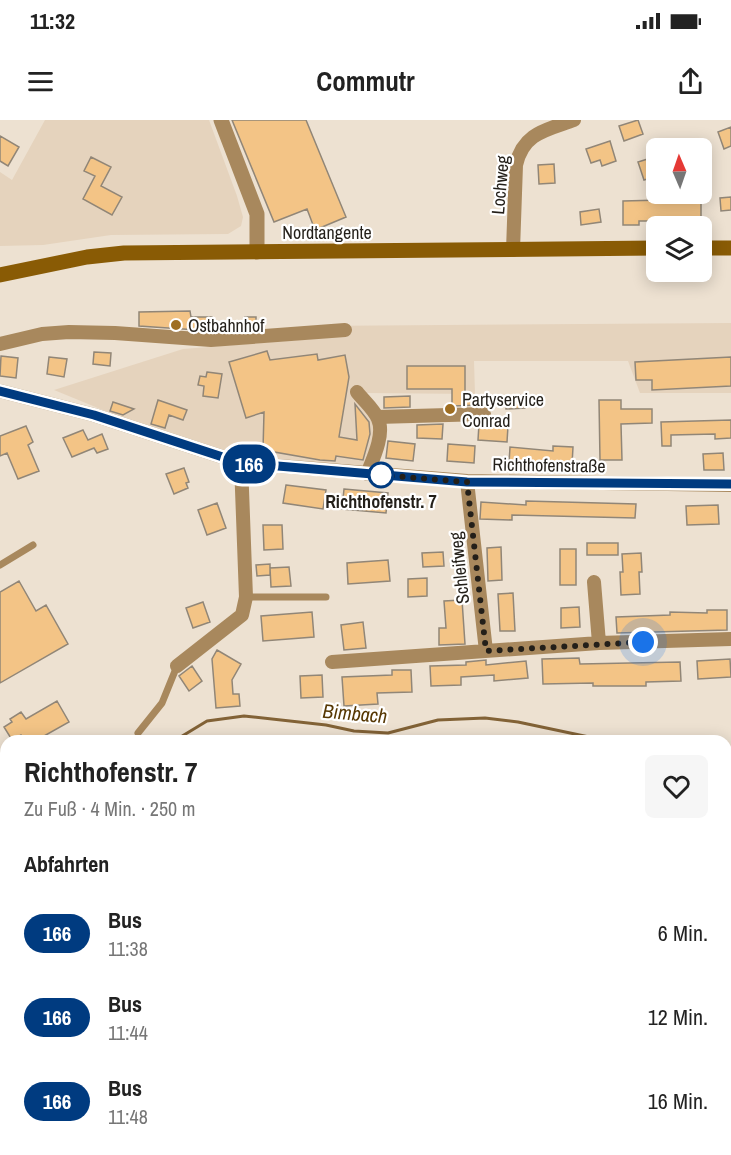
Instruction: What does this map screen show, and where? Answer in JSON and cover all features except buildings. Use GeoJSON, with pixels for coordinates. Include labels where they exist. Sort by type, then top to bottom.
{"type":"FeatureCollection","features":[{"type":"Feature","properties":{"kind":"main road","name":"Nordtangente"},"geometry":{"type":"LineString","coordinates":[[0,275],[87,257],[124,253],[646,248]]}},
{"type":"Feature","properties":{"kind":"main road"},"geometry":{"type":"LineString","coordinates":[[712,248],[731,248]]}},
{"type":"Feature","properties":{"kind":"street"},"geometry":{"type":"LineString","coordinates":[[221,120],[257,214],[257,252]]}},
{"type":"Feature","properties":{"kind":"street","name":"Lochweg"},"geometry":{"type":"LineString","coordinates":[[513,250],[518,153],[531,137],[574,120]]}},
{"type":"Feature","properties":{"kind":"street"},"geometry":{"type":"LineString","coordinates":[[0,344],[42,334],[69,332],[211,340],[345,330]]}},
{"type":"Feature","properties":{"kind":"street","name":"Richthofenstraße"},"geometry":{"type":"LineString","coordinates":[[0,391],[94,415],[241,463],[467,482],[731,484]]}},
{"type":"Feature","properties":{"kind":"street"},"geometry":{"type":"LineString","coordinates":[[357,392],[377,417],[380,437],[367,474]]}},
{"type":"Feature","properties":{"kind":"street"},"geometry":{"type":"LineString","coordinates":[[377,417],[484,414]]}},
{"type":"Feature","properties":{"kind":"street"},"geometry":{"type":"LineString","coordinates":[[177,666],[242,615],[246,597],[241,463]]}},
{"type":"Feature","properties":{"kind":"street","name":"Schleifweg"},"geometry":{"type":"LineString","coordinates":[[467,482],[486,651]]}},
{"type":"Feature","properties":{"kind":"street"},"geometry":{"type":"LineString","coordinates":[[594,582],[599,643]]}},
{"type":"Feature","properties":{"kind":"street"},"geometry":{"type":"LineString","coordinates":[[332,662],[599,643],[731,639]]}},
{"type":"Feature","properties":{"kind":"lane"},"geometry":{"type":"LineString","coordinates":[[0,565],[33,545]]}},
{"type":"Feature","properties":{"kind":"lane"},"geometry":{"type":"LineString","coordinates":[[246,597],[326,597]]}},
{"type":"Feature","properties":{"kind":"lane"},"geometry":{"type":"LineString","coordinates":[[138,733],[162,703],[177,666]]}},
{"type":"Feature","properties":{"kind":"shaded area"},"geometry":{"type":"Polygon","coordinates":[[[45,120],[209,120],[237,196],[243,217],[241,226],[228,234],[111,235],[43,245],[0,246],[0,172],[12,180],[45,120]]]}},
{"type":"Feature","properties":{"kind":"shaded area"},"geometry":{"type":"Polygon","coordinates":[[[731,323],[731,393],[640,393],[628,361],[474,361],[475,394],[366,393],[375,419],[370,467],[241,463],[181,442],[54,390],[183,349],[311,339],[311,326],[731,323]]]}},
{"type":"Feature","properties":{"kind":"waterway","name":"Bimbach"},"geometry":{"type":"LineString","coordinates":[[184,735],[207,721],[244,716],[326,725],[354,731],[388,733],[438,720],[485,718],[518,722],[580,735]]}},
{"type":"Feature","properties":{"kind":"bus line","name":"166"},"geometry":{"type":"LineString","coordinates":[[0,391],[94,415],[241,463],[467,482],[731,484]]}},
{"type":"Feature","properties":{"kind":"place","name":"Ostbahnhof"},"geometry":{"type":"Point","coordinates":[176,325]}},
{"type":"Feature","properties":{"kind":"place","name":"Partyservice Conrad"},"geometry":{"type":"Point","coordinates":[450,409]}},
{"type":"Feature","properties":{"kind":"place","name":"Richthofenstr. 7"},"geometry":{"type":"Point","coordinates":[381,475]}},
{"type":"Feature","properties":{"kind":"route"},"geometry":{"type":"LineString","coordinates":[[381,475],[467,482],[486,651],[643,642]]}}]}
